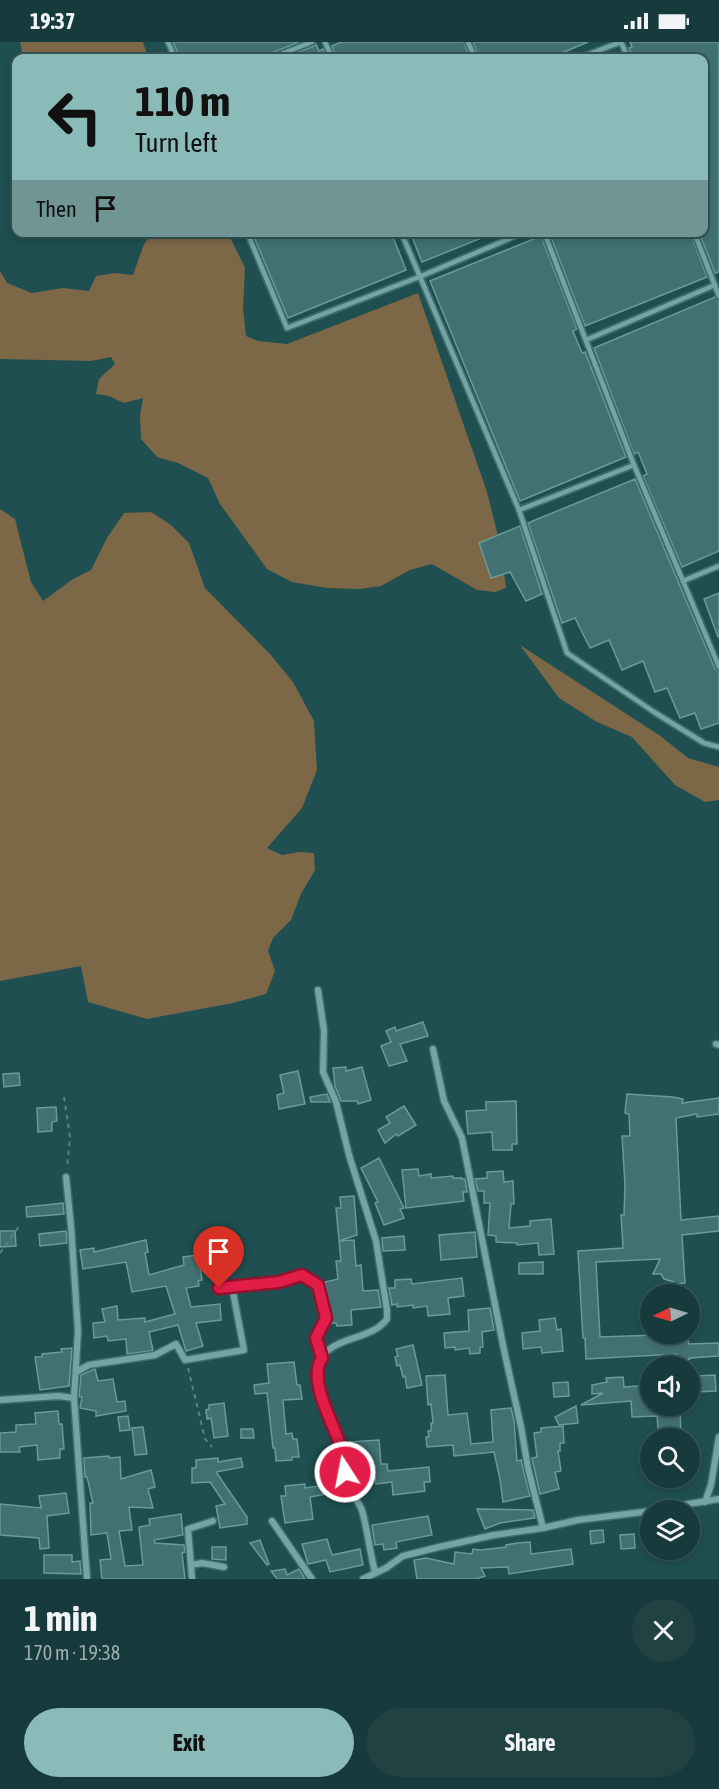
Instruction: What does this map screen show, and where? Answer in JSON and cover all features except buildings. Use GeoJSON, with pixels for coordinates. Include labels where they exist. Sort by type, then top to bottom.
{"type":"FeatureCollection","features":[{"type":"Feature","properties":{"kind":"street"},"geometry":{"type":"LineString","coordinates":[[318,990],[324,1031],[324,1072],[336,1102],[349,1155],[376,1241],[387,1310],[387,1319],[384,1324],[324,1354],[319,1362],[318,1373],[322,1397],[339,1442],[350,1490],[363,1512],[375,1572]]}},
{"type":"Feature","properties":{"kind":"street"},"geometry":{"type":"LineString","coordinates":[[433,1049],[444,1101],[462,1138],[528,1468],[543,1528]]}},
{"type":"Feature","properties":{"kind":"street"},"geometry":{"type":"LineString","coordinates":[[66,1177],[78,1331],[74,1398],[87,1579]]}},
{"type":"Feature","properties":{"kind":"street"},"geometry":{"type":"LineString","coordinates":[[219,1288],[279,1282],[302,1275],[318,1285],[326,1318],[316,1338],[322,1358]]}},
{"type":"Feature","properties":{"kind":"street"},"geometry":{"type":"LineString","coordinates":[[76,1372],[89,1365],[155,1355],[176,1344],[185,1360],[244,1350],[232,1287]]}},
{"type":"Feature","properties":{"kind":"street"},"geometry":{"type":"LineString","coordinates":[[0,1400],[58,1396],[74,1398]]}},
{"type":"Feature","properties":{"kind":"street"},"geometry":{"type":"LineString","coordinates":[[705,1502],[711,1485],[719,1437]]}},
{"type":"Feature","properties":{"kind":"street"},"geometry":{"type":"LineString","coordinates":[[700,1503],[719,1499]]}},
{"type":"Feature","properties":{"kind":"street"},"geometry":{"type":"LineString","coordinates":[[363,1579],[386,1568],[403,1556],[494,1535],[578,1520],[640,1512]]}},
{"type":"Feature","properties":{"kind":"street"},"geometry":{"type":"LineString","coordinates":[[192,1579],[188,1529],[213,1521]]}},
{"type":"Feature","properties":{"kind":"street"},"geometry":{"type":"LineString","coordinates":[[272,1521],[312,1579]]}},
{"type":"Feature","properties":{"kind":"street"},"geometry":{"type":"LineString","coordinates":[[190,1565],[202,1563],[224,1567]]}},
{"type":"Feature","properties":{"kind":"lane"},"geometry":{"type":"LineString","coordinates":[[281,54],[312,42]]}},
{"type":"Feature","properties":{"kind":"lane"},"geometry":{"type":"LineString","coordinates":[[590,54],[621,42]]}},
{"type":"Feature","properties":{"kind":"lane"},"geometry":{"type":"LineString","coordinates":[[250,237],[287,328],[513,237]]}},
{"type":"Feature","properties":{"kind":"lane"},"geometry":{"type":"LineString","coordinates":[[403,237],[519,510],[567,653],[704,743],[719,747]]}},
{"type":"Feature","properties":{"kind":"lane"},"geometry":{"type":"LineString","coordinates":[[546,237],[634,465],[719,667]]}},
{"type":"Feature","properties":{"kind":"lane"},"geometry":{"type":"LineString","coordinates":[[696,237],[719,296]]}},
{"type":"Feature","properties":{"kind":"lane"},"geometry":{"type":"LineString","coordinates":[[586,340],[715,285]]}},
{"type":"Feature","properties":{"kind":"lane"},"geometry":{"type":"LineString","coordinates":[[519,510],[634,465]]}},
{"type":"Feature","properties":{"kind":"lane"},"geometry":{"type":"LineString","coordinates":[[683,581],[719,566]]}},
{"type":"Feature","properties":{"kind":"path"},"geometry":{"type":"LineString","coordinates":[[64,1097],[70,1137],[66,1177]]}},
{"type":"Feature","properties":{"kind":"path"},"geometry":{"type":"LineString","coordinates":[[0,1253],[20,1225]]}},
{"type":"Feature","properties":{"kind":"path"},"geometry":{"type":"LineString","coordinates":[[185,1360],[205,1439],[212,1447]]}},
{"type":"Feature","properties":{"kind":"shaded area"},"geometry":{"type":"Polygon","coordinates":[[[20,42],[143,42],[147,54],[22,54],[20,42]]]}},
{"type":"Feature","properties":{"kind":"shaded area"},"geometry":{"type":"Polygon","coordinates":[[[149,237],[230,237],[245,268],[243,308],[246,336],[258,341],[287,344],[418,293],[487,492],[501,548],[506,588],[495,592],[477,590],[432,564],[410,570],[381,586],[360,589],[327,588],[292,582],[267,569],[220,504],[208,478],[178,463],[157,457],[141,439],[140,415],[143,398],[124,403],[109,396],[96,394],[99,379],[115,364],[111,357],[91,361],[0,359],[0,271],[7,283],[32,293],[63,288],[89,291],[96,276],[115,273],[133,275],[144,244],[149,237]]]}},
{"type":"Feature","properties":{"kind":"shaded area"},"geometry":{"type":"Polygon","coordinates":[[[0,509],[15,519],[31,582],[43,601],[73,579],[91,570],[107,538],[124,513],[151,512],[171,525],[189,543],[205,588],[270,654],[293,682],[314,721],[317,770],[302,808],[267,848],[282,855],[299,852],[314,853],[315,870],[301,894],[291,920],[273,938],[268,951],[275,971],[266,994],[233,1003],[147,1019],[88,1002],[81,966],[0,981],[0,509]]]}},
{"type":"Feature","properties":{"kind":"shaded area"},"geometry":{"type":"Polygon","coordinates":[[[520,645],[659,735],[688,758],[719,767],[719,800],[705,802],[675,785],[632,737],[597,722],[559,698],[520,645]]]}},
{"type":"Feature","properties":{"kind":"route"},"geometry":{"type":"LineString","coordinates":[[219,1288],[279,1282],[302,1275],[318,1285],[326,1318],[316,1338],[322,1358],[319,1362],[319,1381],[322,1397],[339,1442],[345,1472]]}}]}
